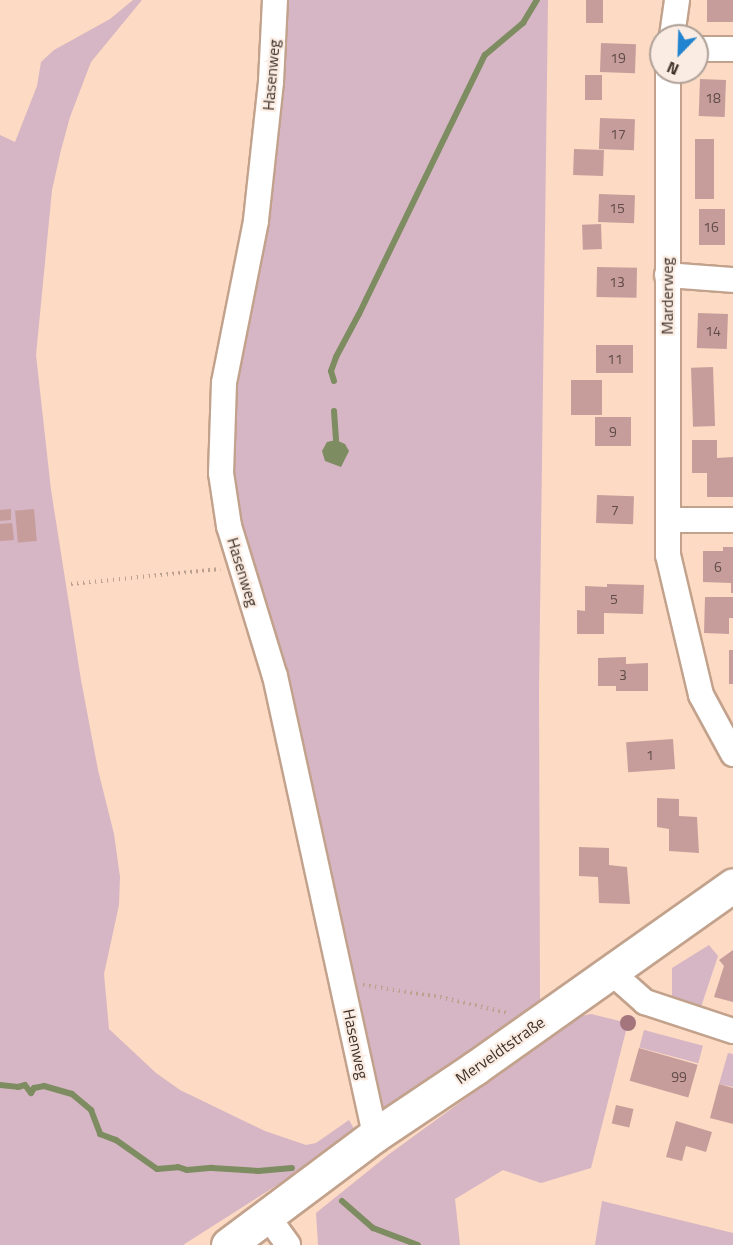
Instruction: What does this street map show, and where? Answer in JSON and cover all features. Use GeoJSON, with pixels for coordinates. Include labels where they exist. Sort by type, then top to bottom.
{"type":"FeatureCollection","features":[{"type":"Feature","properties":{"kind":"main road","name":"Merveldtstraße"},"geometry":{"type":"LineString","coordinates":[[228,1245],[375,1135],[733,885]]}},
{"type":"Feature","properties":{"kind":"street","name":"Hasenweg"},"geometry":{"type":"LineString","coordinates":[[275,0],[272,82],[256,221],[224,383],[221,473],[229,526],[275,676],[375,1135]]}},
{"type":"Feature","properties":{"kind":"street"},"geometry":{"type":"LineString","coordinates":[[674,24],[677,0]]}},
{"type":"Feature","properties":{"kind":"street"},"geometry":{"type":"LineString","coordinates":[[709,49],[733,49]]}},
{"type":"Feature","properties":{"kind":"street","name":"Marderweg"},"geometry":{"type":"LineString","coordinates":[[668,84],[668,555],[701,695],[733,754]]}},
{"type":"Feature","properties":{"kind":"street"},"geometry":{"type":"LineString","coordinates":[[667,275],[733,280]]}},
{"type":"Feature","properties":{"kind":"street"},"geometry":{"type":"LineString","coordinates":[[668,520],[733,520]]}},
{"type":"Feature","properties":{"kind":"street"},"geometry":{"type":"LineString","coordinates":[[610,971],[645,1002],[733,1031]]}},
{"type":"Feature","properties":{"kind":"street"},"geometry":{"type":"LineString","coordinates":[[268,1217],[288,1245]]}},
{"type":"Feature","properties":{"kind":"path"},"geometry":{"type":"LineString","coordinates":[[71,584],[242,567]]}},
{"type":"Feature","properties":{"kind":"path"},"geometry":{"type":"LineString","coordinates":[[342,982],[440,997],[541,1021]]}},
{"type":"Feature","properties":{"kind":"shaded area"},"geometry":{"type":"Polygon","coordinates":[[[133,0],[142,0],[91,62],[70,117],[52,190],[36,355],[51,490],[81,680],[98,770],[114,834],[120,877],[119,905],[104,974],[109,1029],[156,1073],[180,1090],[265,1131],[306,1145],[316,1143],[349,1120],[357,1134],[183,1245],[0,1245],[0,135],[15,142],[37,86],[41,62],[54,50],[110,19],[133,0]]]}},
{"type":"Feature","properties":{"kind":"shaded area"},"geometry":{"type":"Polygon","coordinates":[[[282,0],[548,0],[539,690],[540,1005],[381,1113],[239,543],[226,425],[282,0]]]}},
{"type":"Feature","properties":{"kind":"shaded area"},"geometry":{"type":"Polygon","coordinates":[[[336,440],[345,444],[349,451],[341,467],[325,461],[322,451],[327,442],[336,440]]]}},
{"type":"Feature","properties":{"kind":"shaded area"},"geometry":{"type":"Polygon","coordinates":[[[709,945],[718,956],[701,1007],[672,999],[672,968],[709,945]]]}},
{"type":"Feature","properties":{"kind":"shaded area"},"geometry":{"type":"Polygon","coordinates":[[[591,1014],[628,1023],[591,1168],[541,1183],[503,1170],[455,1199],[460,1245],[318,1245],[316,1213],[388,1155],[577,1017],[591,1014]]]}},
{"type":"Feature","properties":{"kind":"shaded area"},"geometry":{"type":"Polygon","coordinates":[[[644,1030],[703,1046],[698,1063],[639,1047],[644,1030]]]}},
{"type":"Feature","properties":{"kind":"shaded area"},"geometry":{"type":"Polygon","coordinates":[[[728,1053],[733,1054],[733,1087],[719,1084],[728,1053]]]}},
{"type":"Feature","properties":{"kind":"shaded area"},"geometry":{"type":"Polygon","coordinates":[[[602,1201],[733,1233],[733,1245],[595,1245],[602,1201]]]}},
{"type":"Feature","properties":{"kind":"building"},"geometry":{"type":"Polygon","coordinates":[[[586,0],[603,0],[603,23],[586,23],[586,0]]]}},
{"type":"Feature","properties":{"kind":"building"},"geometry":{"type":"Polygon","coordinates":[[[707,0],[733,0],[733,22],[707,22],[707,0]]]}},
{"type":"Feature","properties":{"kind":"building"},"geometry":{"type":"Polygon","coordinates":[[[601,43],[636,44],[635,73],[600,72],[601,43]]]}},
{"type":"Feature","properties":{"kind":"building"},"geometry":{"type":"Polygon","coordinates":[[[585,75],[602,75],[602,100],[585,100],[585,75]]]}},
{"type":"Feature","properties":{"kind":"building"},"geometry":{"type":"Polygon","coordinates":[[[709,79],[726,80],[725,117],[699,116],[700,84],[709,84],[709,79]]]}},
{"type":"Feature","properties":{"kind":"building"},"geometry":{"type":"Polygon","coordinates":[[[600,118],[635,119],[634,150],[599,149],[600,118]]]}},
{"type":"Feature","properties":{"kind":"building"},"geometry":{"type":"Polygon","coordinates":[[[695,139],[714,139],[714,199],[695,199],[695,139]]]}},
{"type":"Feature","properties":{"kind":"building"},"geometry":{"type":"Polygon","coordinates":[[[574,149],[604,150],[603,176],[573,175],[574,149]]]}},
{"type":"Feature","properties":{"kind":"building"},"geometry":{"type":"Polygon","coordinates":[[[599,194],[635,195],[634,223],[598,222],[599,194]]]}},
{"type":"Feature","properties":{"kind":"building"},"geometry":{"type":"Polygon","coordinates":[[[699,209],[725,209],[725,245],[699,245],[699,209]]]}},
{"type":"Feature","properties":{"kind":"building"},"geometry":{"type":"Polygon","coordinates":[[[601,224],[602,249],[583,250],[582,225],[601,224]]]}},
{"type":"Feature","properties":{"kind":"building"},"geometry":{"type":"Polygon","coordinates":[[[597,267],[637,268],[636,298],[596,297],[597,267]]]}},
{"type":"Feature","properties":{"kind":"building"},"geometry":{"type":"Polygon","coordinates":[[[698,313],[728,314],[727,349],[697,348],[698,313]]]}},
{"type":"Feature","properties":{"kind":"building"},"geometry":{"type":"Polygon","coordinates":[[[596,345],[633,345],[633,373],[596,373],[596,345]]]}},
{"type":"Feature","properties":{"kind":"building"},"geometry":{"type":"Polygon","coordinates":[[[713,367],[715,426],[693,427],[691,368],[713,367]]]}},
{"type":"Feature","properties":{"kind":"building"},"geometry":{"type":"Polygon","coordinates":[[[571,380],[602,380],[602,415],[571,415],[571,380]]]}},
{"type":"Feature","properties":{"kind":"building"},"geometry":{"type":"Polygon","coordinates":[[[595,417],[631,417],[631,446],[595,446],[595,417]]]}},
{"type":"Feature","properties":{"kind":"building"},"geometry":{"type":"Polygon","coordinates":[[[692,440],[717,440],[717,458],[733,457],[733,497],[707,497],[707,473],[692,473],[692,440]]]}},
{"type":"Feature","properties":{"kind":"building"},"geometry":{"type":"Polygon","coordinates":[[[597,495],[634,496],[633,524],[596,523],[597,495]]]}},
{"type":"Feature","properties":{"kind":"building"},"geometry":{"type":"Polygon","coordinates":[[[11,509],[11,520],[0,521],[0,510],[11,509]]]}},
{"type":"Feature","properties":{"kind":"building"},"geometry":{"type":"Polygon","coordinates":[[[34,509],[37,541],[18,543],[15,511],[34,509]]]}},
{"type":"Feature","properties":{"kind":"building"},"geometry":{"type":"Polygon","coordinates":[[[12,523],[14,540],[0,541],[0,524],[12,523]]]}},
{"type":"Feature","properties":{"kind":"building"},"geometry":{"type":"Polygon","coordinates":[[[723,547],[733,547],[733,593],[731,593],[731,583],[703,582],[703,551],[723,551],[723,547]]]}},
{"type":"Feature","properties":{"kind":"building"},"geometry":{"type":"Polygon","coordinates":[[[607,584],[644,585],[643,614],[604,613],[604,634],[577,634],[577,610],[585,611],[585,586],[607,587],[607,584]]]}},
{"type":"Feature","properties":{"kind":"building"},"geometry":{"type":"Polygon","coordinates":[[[705,597],[733,597],[733,618],[729,618],[729,634],[704,633],[705,597]]]}},
{"type":"Feature","properties":{"kind":"building"},"geometry":{"type":"Polygon","coordinates":[[[729,650],[733,650],[733,684],[729,684],[729,650]]]}},
{"type":"Feature","properties":{"kind":"building"},"geometry":{"type":"Polygon","coordinates":[[[626,657],[626,664],[648,663],[648,691],[616,691],[616,686],[598,686],[598,658],[626,657]]]}},
{"type":"Feature","properties":{"kind":"building"},"geometry":{"type":"Polygon","coordinates":[[[673,739],[675,769],[628,772],[626,742],[673,739]]]}},
{"type":"Feature","properties":{"kind":"building"},"geometry":{"type":"Polygon","coordinates":[[[657,798],[679,799],[679,816],[697,817],[699,853],[669,851],[669,829],[657,827],[657,798]]]}},
{"type":"Feature","properties":{"kind":"building"},"geometry":{"type":"Polygon","coordinates":[[[579,847],[609,848],[609,865],[627,867],[630,904],[599,903],[598,877],[579,876],[579,847]]]}},
{"type":"Feature","properties":{"kind":"building"},"geometry":{"type":"Polygon","coordinates":[[[733,950],[733,1002],[714,997],[724,966],[719,960],[733,950]]]}},
{"type":"Feature","properties":{"kind":"building"},"geometry":{"type":"Polygon","coordinates":[[[639,1048],[698,1065],[688,1097],[630,1081],[639,1048]]]}},
{"type":"Feature","properties":{"kind":"building"},"geometry":{"type":"Polygon","coordinates":[[[719,1084],[733,1088],[733,1124],[710,1118],[719,1084]]]}},
{"type":"Feature","properties":{"kind":"building"},"geometry":{"type":"Polygon","coordinates":[[[616,1105],[634,1109],[629,1128],[612,1124],[616,1105]]]}},
{"type":"Feature","properties":{"kind":"building"},"geometry":{"type":"Polygon","coordinates":[[[676,1121],[712,1132],[706,1152],[686,1146],[682,1161],[666,1157],[676,1121]]]}},
{"type":"Feature","properties":{"kind":"waterway"},"geometry":{"type":"LineString","coordinates":[[334,381],[331,371],[336,357],[485,55],[523,23],[537,0]]}},
{"type":"Feature","properties":{"kind":"waterway"},"geometry":{"type":"LineString","coordinates":[[334,411],[336,440]]}},
{"type":"Feature","properties":{"kind":"waterway"},"geometry":{"type":"LineString","coordinates":[[0,1085],[18,1087],[25,1085],[31,1093],[34,1088],[44,1086],[72,1094],[91,1110],[100,1134],[116,1140],[157,1169],[178,1167],[187,1170],[212,1168],[258,1171],[292,1168]]}},
{"type":"Feature","properties":{"kind":"waterway"},"geometry":{"type":"LineString","coordinates":[[342,1201],[373,1228],[418,1245]]}}]}
